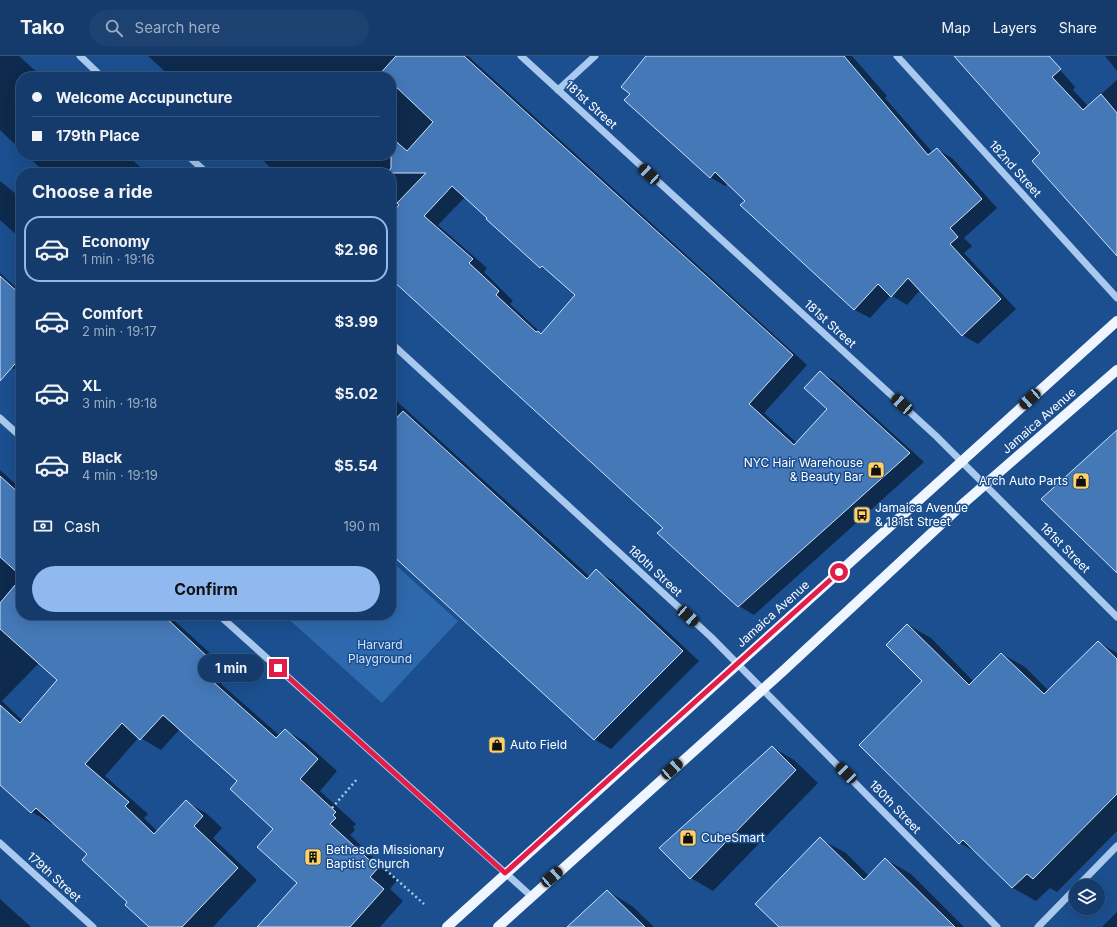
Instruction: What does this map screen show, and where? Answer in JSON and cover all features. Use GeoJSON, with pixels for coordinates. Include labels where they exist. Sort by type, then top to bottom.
{"type":"FeatureCollection","features":[{"type":"Feature","properties":{"kind":"main road","name":"Jamaica Avenue"},"geometry":{"type":"LineString","coordinates":[[447,927],[1117,321]]}},
{"type":"Feature","properties":{"kind":"main road","name":"Jamaica Avenue"},"geometry":{"type":"LineString","coordinates":[[498,927],[762,689],[985,484],[1117,370]]}},
{"type":"Feature","properties":{"kind":"street"},"geometry":{"type":"LineString","coordinates":[[80,56],[97,72]]}},
{"type":"Feature","properties":{"kind":"street","name":"181st Street"},"geometry":{"type":"LineString","coordinates":[[521,56],[962,461],[1117,617]]}},
{"type":"Feature","properties":{"kind":"street"},"geometry":{"type":"LineString","coordinates":[[558,90],[595,56]]}},
{"type":"Feature","properties":{"kind":"street","name":"182nd Street"},"geometry":{"type":"LineString","coordinates":[[897,56],[1117,298]]}},
{"type":"Feature","properties":{"kind":"street"},"geometry":{"type":"LineString","coordinates":[[193,160],[201,168]]}},
{"type":"Feature","properties":{"kind":"street","name":"180th Street"},"geometry":{"type":"LineString","coordinates":[[396,348],[738,663],[997,927]]}},
{"type":"Feature","properties":{"kind":"street"},"geometry":{"type":"LineString","coordinates":[[0,418],[16,432]]}},
{"type":"Feature","properties":{"kind":"street"},"geometry":{"type":"LineString","coordinates":[[225,620],[531,896]]}},
{"type":"Feature","properties":{"kind":"street","name":"179th Street"},"geometry":{"type":"LineString","coordinates":[[0,843],[93,927]]}},
{"type":"Feature","properties":{"kind":"street"},"geometry":{"type":"LineString","coordinates":[[1085,879],[1117,846]]}},
{"type":"Feature","properties":{"kind":"street"},"geometry":{"type":"LineString","coordinates":[[1038,927],[1069,895]]}},
{"type":"Feature","properties":{"kind":"path"},"geometry":{"type":"LineString","coordinates":[[332,808],[358,778]]}},
{"type":"Feature","properties":{"kind":"path"},"geometry":{"type":"LineString","coordinates":[[374,864],[377,862],[424,904]]}},
{"type":"Feature","properties":{"kind":"green space","name":"Harvard Playground"},"geometry":{"type":"Polygon","coordinates":[[[396,565],[458,621],[382,703],[290,620],[396,620],[396,565]]]}},
{"type":"Feature","properties":{"kind":"building"},"geometry":{"type":"Polygon","coordinates":[[[396,56],[464,56],[793,355],[749,404],[794,445],[827,409],[804,388],[820,371],[910,453],[738,607],[657,533],[663,528],[396,284],[396,208],[399,205],[397,203],[426,173],[396,173],[396,168],[391,168],[391,160],[396,160],[396,141],[407,151],[433,122],[396,87],[396,72],[382,72],[396,56]],[[452,186],[424,216],[473,259],[469,263],[499,291],[496,295],[536,332],[538,331],[541,334],[575,295],[542,266],[540,268],[486,219],[487,218],[452,186]]]}},
{"type":"Feature","properties":{"kind":"building"},"geometry":{"type":"Polygon","coordinates":[[[646,56],[844,56],[928,155],[937,148],[982,199],[950,228],[958,237],[950,244],[1001,299],[962,336],[908,278],[891,297],[878,284],[854,310],[740,205],[745,201],[715,172],[710,178],[624,100],[630,94],[621,87],[646,56]]]}},
{"type":"Feature","properties":{"kind":"building"},"geometry":{"type":"Polygon","coordinates":[[[954,56],[1049,56],[1061,69],[1052,77],[1083,110],[1101,94],[1117,113],[1117,256],[1032,161],[1040,153],[954,56]]]}},
{"type":"Feature","properties":{"kind":"building"},"geometry":{"type":"Polygon","coordinates":[[[0,276],[16,290],[16,363],[0,381],[0,276]]]}},
{"type":"Feature","properties":{"kind":"building"},"geometry":{"type":"Polygon","coordinates":[[[403,411],[587,579],[596,569],[683,651],[594,740],[396,559],[396,419],[403,411]]]}},
{"type":"Feature","properties":{"kind":"building"},"geometry":{"type":"Polygon","coordinates":[[[1117,430],[1117,573],[1041,499],[1117,430]]]}},
{"type":"Feature","properties":{"kind":"building"},"geometry":{"type":"Polygon","coordinates":[[[0,476],[16,490],[16,571],[0,557],[0,476]]]}},
{"type":"Feature","properties":{"kind":"building"},"geometry":{"type":"Polygon","coordinates":[[[16,584],[16,620],[168,620],[212,661],[202,672],[276,738],[285,729],[318,759],[300,779],[336,812],[333,815],[336,818],[330,824],[378,868],[370,877],[384,889],[350,927],[257,927],[297,883],[257,847],[273,829],[230,789],[237,781],[163,715],[140,740],[122,723],[85,764],[129,802],[125,806],[154,834],[186,800],[203,816],[194,826],[238,868],[182,927],[149,927],[125,905],[127,902],[82,860],[87,854],[36,808],[31,813],[0,785],[0,705],[20,723],[57,680],[0,629],[0,603],[16,584]]]}},
{"type":"Feature","properties":{"kind":"building"},"geometry":{"type":"Polygon","coordinates":[[[907,624],[969,685],[1001,653],[1044,694],[1098,641],[1117,659],[1117,794],[1033,879],[1027,874],[1012,888],[963,840],[959,844],[859,745],[922,681],[886,645],[907,624]]]}},
{"type":"Feature","properties":{"kind":"building"},"geometry":{"type":"Polygon","coordinates":[[[772,746],[796,770],[690,879],[659,848],[772,746]]]}},
{"type":"Feature","properties":{"kind":"building"},"geometry":{"type":"Polygon","coordinates":[[[820,837],[864,880],[885,858],[955,927],[779,927],[755,904],[820,837]]]}},
{"type":"Feature","properties":{"kind":"building"},"geometry":{"type":"Polygon","coordinates":[[[607,890],[645,927],[567,927],[607,890]]]}},
{"type":"Feature","properties":{"kind":"place","name":"NYC Hair Warehouse & Beauty Bar"},"geometry":{"type":"Point","coordinates":[876,470]}},
{"type":"Feature","properties":{"kind":"place","name":"Arch Auto Parts"},"geometry":{"type":"Point","coordinates":[1081,481]}},
{"type":"Feature","properties":{"kind":"place","name":"Jamaica Avenue & 181st Street"},"geometry":{"type":"Point","coordinates":[862,515]}},
{"type":"Feature","properties":{"kind":"place","name":"Auto Field"},"geometry":{"type":"Point","coordinates":[497,745]}},
{"type":"Feature","properties":{"kind":"place","name":"CubeSmart"},"geometry":{"type":"Point","coordinates":[688,838]}},
{"type":"Feature","properties":{"kind":"place","name":"Bethesda Missionary Baptist Church"},"geometry":{"type":"Point","coordinates":[313,857]}},
{"type":"Feature","properties":{"kind":"route"},"geometry":{"type":"LineString","coordinates":[[278,668],[505,873],[839,572]]}}]}
